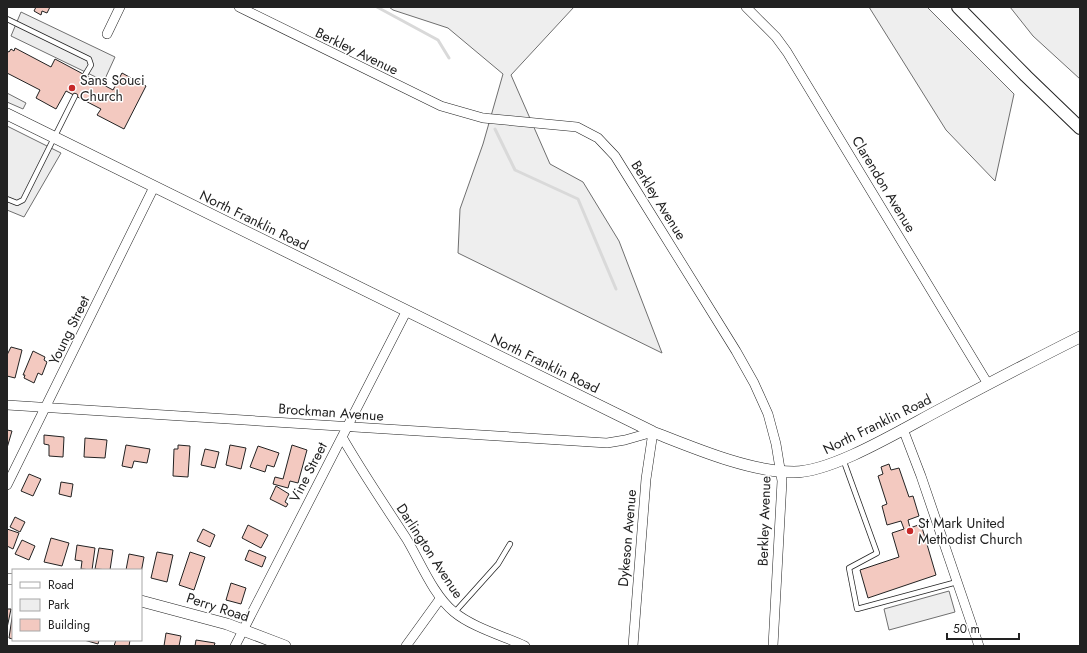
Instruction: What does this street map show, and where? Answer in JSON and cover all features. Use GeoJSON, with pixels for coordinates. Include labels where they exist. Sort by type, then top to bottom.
{"type":"FeatureCollection","features":[{"type":"Feature","properties":{"kind":"main road"},"geometry":{"type":"LineString","coordinates":[[958,7],[1080,128]]}},
{"type":"Feature","properties":{"kind":"street"},"geometry":{"type":"LineString","coordinates":[[108,34],[120,7]]}},
{"type":"Feature","properties":{"kind":"street","name":"Berkley Avenue"},"geometry":{"type":"LineString","coordinates":[[239,7],[354,65],[441,106],[483,118],[576,127],[598,138],[615,156],[754,384],[772,425],[782,482],[773,646]]}},
{"type":"Feature","properties":{"kind":"street","name":"Clarendon Avenue"},"geometry":{"type":"LineString","coordinates":[[746,7],[776,37],[787,52],[988,384]]}},
{"type":"Feature","properties":{"kind":"street","name":"North Franklin Road"},"geometry":{"type":"LineString","coordinates":[[7,114],[406,312],[653,432],[744,464],[780,471],[795,472],[813,470],[842,459],[1080,338]]}},
{"type":"Feature","properties":{"kind":"street","name":"Young Street"},"geometry":{"type":"LineString","coordinates":[[7,485],[154,187]]}},
{"type":"Feature","properties":{"kind":"street","name":"Vine Street"},"geometry":{"type":"LineString","coordinates":[[235,646],[406,312]]}},
{"type":"Feature","properties":{"kind":"street","name":"Brockman Avenue"},"geometry":{"type":"LineString","coordinates":[[7,405],[607,443],[625,440],[653,432]]}},
{"type":"Feature","properties":{"kind":"street"},"geometry":{"type":"LineString","coordinates":[[902,429],[979,646]]}},
{"type":"Feature","properties":{"kind":"street","name":"Dykeson Avenue"},"geometry":{"type":"LineString","coordinates":[[632,646],[646,479],[653,432]]}},
{"type":"Feature","properties":{"kind":"street","name":"Darlington Avenue"},"geometry":{"type":"LineString","coordinates":[[342,437],[367,481],[406,538],[440,599],[454,612],[465,619],[526,646]]}},
{"type":"Feature","properties":{"kind":"street"},"geometry":{"type":"LineString","coordinates":[[406,646],[440,599]]}},
{"type":"Feature","properties":{"kind":"street","name":"Perry Road"},"geometry":{"type":"LineString","coordinates":[[142,601],[187,612],[243,629],[285,646]]}},
{"type":"Feature","properties":{"kind":"lane"},"geometry":{"type":"LineString","coordinates":[[7,19],[89,59],[91,65],[85,75]]}},
{"type":"Feature","properties":{"kind":"lane"},"geometry":{"type":"LineString","coordinates":[[7,199],[17,203],[22,200],[75,96]]}},
{"type":"Feature","properties":{"kind":"lane"},"geometry":{"type":"LineString","coordinates":[[842,459],[877,553],[849,568],[857,609],[957,582]]}},
{"type":"Feature","properties":{"kind":"lane"},"geometry":{"type":"LineString","coordinates":[[454,612],[498,564],[510,544]]}},
{"type":"Feature","properties":{"kind":"green space"},"geometry":{"type":"Polygon","coordinates":[[[389,7],[574,7],[511,75],[550,164],[583,182],[619,241],[662,353],[458,253],[460,209],[483,144],[503,74],[448,28],[393,10],[389,7]]]}},
{"type":"Feature","properties":{"kind":"green space"},"geometry":{"type":"Polygon","coordinates":[[[869,7],[927,7],[1014,94],[995,181],[946,130],[869,7]]]}},
{"type":"Feature","properties":{"kind":"green space"},"geometry":{"type":"Polygon","coordinates":[[[1010,7],[1080,7],[1080,79],[1033,36],[1010,7]]]}},
{"type":"Feature","properties":{"kind":"green space"},"geometry":{"type":"Polygon","coordinates":[[[949,591],[955,612],[889,630],[884,609],[949,591]]]}},
{"type":"Feature","properties":{"kind":"shaded area"},"geometry":{"type":"Polygon","coordinates":[[[21,12],[115,57],[104,81],[11,36],[21,12]]]}},
{"type":"Feature","properties":{"kind":"shaded area"},"geometry":{"type":"Polygon","coordinates":[[[7,93],[26,103],[23,109],[7,102],[7,93]]]}},
{"type":"Feature","properties":{"kind":"shaded area"},"geometry":{"type":"Polygon","coordinates":[[[7,126],[61,153],[24,217],[7,210],[7,126]]]}},
{"type":"Feature","properties":{"kind":"building"},"geometry":{"type":"Polygon","coordinates":[[[36,7],[50,7],[47,13],[42,11],[41,15],[34,11],[36,7]]]}},
{"type":"Feature","properties":{"kind":"building","name":"Sans Souci Church"},"geometry":{"type":"Polygon","coordinates":[[[15,48],[51,67],[55,59],[113,90],[122,73],[146,86],[124,129],[97,115],[101,109],[66,91],[56,109],[36,98],[40,90],[7,73],[7,51],[9,52],[11,49],[14,51],[15,48]]]}},
{"type":"Feature","properties":{"kind":"building"},"geometry":{"type":"Polygon","coordinates":[[[11,347],[22,350],[15,378],[7,376],[7,355],[11,347]]]}},
{"type":"Feature","properties":{"kind":"building"},"geometry":{"type":"Polygon","coordinates":[[[33,351],[45,357],[44,360],[47,362],[42,375],[38,373],[34,383],[24,378],[25,375],[23,375],[33,351]]]}},
{"type":"Feature","properties":{"kind":"building"},"geometry":{"type":"Polygon","coordinates":[[[7,430],[12,431],[7,448],[7,430]]]}},
{"type":"Feature","properties":{"kind":"building"},"geometry":{"type":"Polygon","coordinates":[[[44,435],[64,437],[63,457],[49,456],[49,445],[44,444],[44,435]]]}},
{"type":"Feature","properties":{"kind":"building"},"geometry":{"type":"Polygon","coordinates":[[[85,438],[107,440],[105,458],[84,457],[85,438]]]}},
{"type":"Feature","properties":{"kind":"building"},"geometry":{"type":"Polygon","coordinates":[[[126,445],[150,449],[147,463],[134,461],[132,468],[122,466],[126,445]]]}},
{"type":"Feature","properties":{"kind":"building"},"geometry":{"type":"Polygon","coordinates":[[[178,445],[190,446],[188,477],[173,476],[174,449],[178,449],[178,445]]]}},
{"type":"Feature","properties":{"kind":"building"},"geometry":{"type":"Polygon","coordinates":[[[230,445],[246,448],[241,469],[226,465],[230,445]]]}},
{"type":"Feature","properties":{"kind":"building"},"geometry":{"type":"Polygon","coordinates":[[[292,445],[307,450],[298,483],[290,481],[288,488],[273,484],[275,477],[283,479],[292,445]]]}},
{"type":"Feature","properties":{"kind":"building"},"geometry":{"type":"Polygon","coordinates":[[[258,446],[279,453],[274,467],[267,465],[265,472],[250,467],[258,446]]]}},
{"type":"Feature","properties":{"kind":"building"},"geometry":{"type":"Polygon","coordinates":[[[205,449],[219,452],[215,468],[201,465],[205,449]]]}},
{"type":"Feature","properties":{"kind":"building","name":"St Mark United Methodist Church"},"geometry":{"type":"Polygon","coordinates":[[[889,464],[891,470],[899,468],[909,497],[913,496],[919,516],[908,520],[910,528],[921,524],[936,575],[868,598],[860,570],[899,557],[892,533],[904,529],[901,521],[887,525],[882,506],[887,504],[878,476],[883,474],[881,467],[889,464]]]}},
{"type":"Feature","properties":{"kind":"building"},"geometry":{"type":"Polygon","coordinates":[[[29,474],[41,479],[33,496],[21,491],[29,474]]]}},
{"type":"Feature","properties":{"kind":"building"},"geometry":{"type":"Polygon","coordinates":[[[61,482],[73,484],[71,497],[59,494],[61,482]]]}},
{"type":"Feature","properties":{"kind":"building"},"geometry":{"type":"Polygon","coordinates":[[[276,486],[289,494],[285,502],[288,504],[286,507],[270,499],[276,486]]]}},
{"type":"Feature","properties":{"kind":"building"},"geometry":{"type":"Polygon","coordinates":[[[15,517],[25,522],[20,532],[10,527],[15,517]]]}},
{"type":"Feature","properties":{"kind":"building"},"geometry":{"type":"Polygon","coordinates":[[[248,525],[268,535],[261,548],[242,538],[248,525]]]}},
{"type":"Feature","properties":{"kind":"building"},"geometry":{"type":"Polygon","coordinates":[[[7,529],[19,533],[13,549],[7,546],[7,529]]]}},
{"type":"Feature","properties":{"kind":"building"},"geometry":{"type":"Polygon","coordinates":[[[203,529],[215,535],[210,547],[197,541],[203,529]]]}},
{"type":"Feature","properties":{"kind":"building"},"geometry":{"type":"Polygon","coordinates":[[[51,538],[69,543],[62,566],[44,562],[51,538]]]}},
{"type":"Feature","properties":{"kind":"building"},"geometry":{"type":"Polygon","coordinates":[[[22,540],[35,546],[29,560],[15,554],[22,540]]]}},
{"type":"Feature","properties":{"kind":"building"},"geometry":{"type":"Polygon","coordinates":[[[77,545],[95,548],[92,569],[81,569],[82,561],[75,560],[77,545]]]}},
{"type":"Feature","properties":{"kind":"building"},"geometry":{"type":"Polygon","coordinates":[[[99,548],[113,550],[110,569],[95,569],[99,548]]]}},
{"type":"Feature","properties":{"kind":"building"},"geometry":{"type":"Polygon","coordinates":[[[249,550],[266,557],[262,567],[245,560],[249,550]]]}},
{"type":"Feature","properties":{"kind":"building"},"geometry":{"type":"Polygon","coordinates":[[[157,552],[173,555],[167,582],[151,578],[157,552]]]}},
{"type":"Feature","properties":{"kind":"building"},"geometry":{"type":"Polygon","coordinates":[[[190,552],[205,557],[194,590],[179,585],[190,552]]]}},
{"type":"Feature","properties":{"kind":"building"},"geometry":{"type":"Polygon","coordinates":[[[129,554],[144,557],[142,569],[126,569],[129,554]]]}},
{"type":"Feature","properties":{"kind":"building"},"geometry":{"type":"Polygon","coordinates":[[[231,583],[246,588],[241,604],[226,600],[231,583]]]}},
{"type":"Feature","properties":{"kind":"building"},"geometry":{"type":"Polygon","coordinates":[[[7,609],[11,609],[7,628],[7,609]]]}},
{"type":"Feature","properties":{"kind":"building"},"geometry":{"type":"Polygon","coordinates":[[[12,618],[12,639],[9,638],[12,618]]]}},
{"type":"Feature","properties":{"kind":"building"},"geometry":{"type":"Polygon","coordinates":[[[166,633],[181,636],[179,646],[164,646],[166,633]]]}},
{"type":"Feature","properties":{"kind":"building"},"geometry":{"type":"Polygon","coordinates":[[[196,640],[215,643],[214,646],[195,646],[196,640]]]}},
{"type":"Feature","properties":{"kind":"building"},"geometry":{"type":"Polygon","coordinates":[[[88,641],[99,641],[98,644],[88,641]]]}},
{"type":"Feature","properties":{"kind":"building"},"geometry":{"type":"Polygon","coordinates":[[[116,641],[130,641],[129,646],[114,646],[116,641]]]}},
{"type":"Feature","properties":{"kind":"waterway"},"geometry":{"type":"LineString","coordinates":[[377,7],[438,40],[449,58]]}},
{"type":"Feature","properties":{"kind":"waterway"},"geometry":{"type":"LineString","coordinates":[[495,129],[515,170],[578,199],[616,289]]}},
{"type":"Feature","properties":{"kind":"place","name":"Sans Souci Church"},"geometry":{"type":"Point","coordinates":[72,88]}},
{"type":"Feature","properties":{"kind":"place","name":"St Mark United Methodist Church"},"geometry":{"type":"Point","coordinates":[910,531]}}]}
